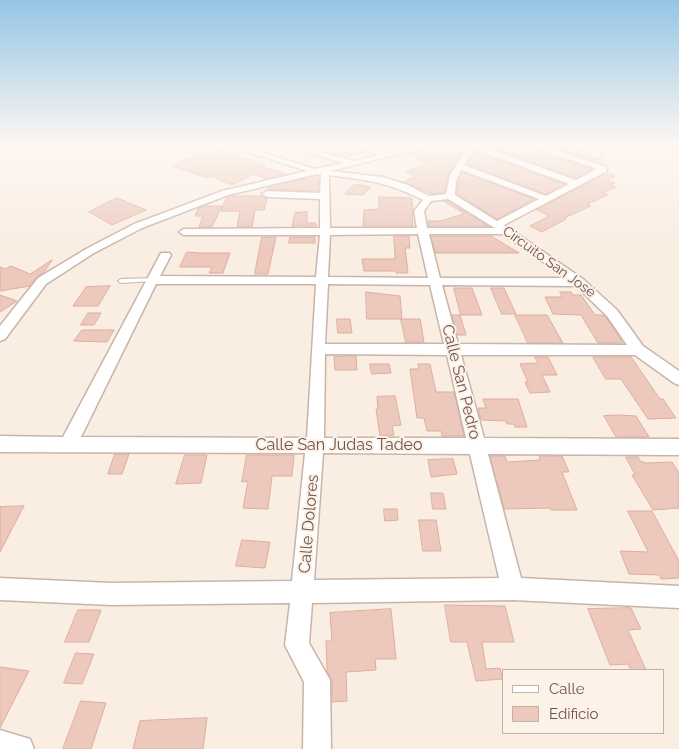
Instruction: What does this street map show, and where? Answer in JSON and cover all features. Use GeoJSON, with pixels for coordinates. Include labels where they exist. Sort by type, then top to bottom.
{"type":"FeatureCollection","features":[{"type":"Feature","properties":{"kind":"street"},"geometry":{"type":"LineString","coordinates":[[0,336],[42,282],[90,251],[138,226],[194,204],[225,193],[283,180]]}},
{"type":"Feature","properties":{"kind":"street","name":"Calle Dolores"},"geometry":{"type":"LineString","coordinates":[[317,749],[316,680],[297,646],[298,617],[303,593],[315,445],[326,196],[321,180]]}},
{"type":"Feature","properties":{"kind":"street"},"geometry":{"type":"LineString","coordinates":[[383,180],[405,187],[428,199],[450,196],[450,184],[452,180]]}},
{"type":"Feature","properties":{"kind":"street"},"geometry":{"type":"LineString","coordinates":[[496,180],[546,199]]}},
{"type":"Feature","properties":{"kind":"street"},"geometry":{"type":"LineString","coordinates":[[568,180],[576,183]]}},
{"type":"Feature","properties":{"kind":"street"},"geometry":{"type":"LineString","coordinates":[[184,232],[423,232],[502,228],[546,199],[582,180]]}},
{"type":"Feature","properties":{"kind":"street"},"geometry":{"type":"LineString","coordinates":[[267,194],[326,196]]}},
{"type":"Feature","properties":{"kind":"street","name":"Circuito San José"},"geometry":{"type":"LineString","coordinates":[[450,196],[502,228],[579,282],[612,314],[638,350],[662,369],[679,379]]}},
{"type":"Feature","properties":{"kind":"street","name":"Calle San Pedro"},"geometry":{"type":"LineString","coordinates":[[428,199],[419,211],[423,232],[513,589]]}},
{"type":"Feature","properties":{"kind":"street"},"geometry":{"type":"LineString","coordinates":[[69,443],[165,255]]}},
{"type":"Feature","properties":{"kind":"street"},"geometry":{"type":"LineString","coordinates":[[153,280],[579,282]]}},
{"type":"Feature","properties":{"kind":"street"},"geometry":{"type":"LineString","coordinates":[[318,350],[638,350]]}},
{"type":"Feature","properties":{"kind":"street","name":"Calle San Judas Tadeo"},"geometry":{"type":"LineString","coordinates":[[0,444],[679,447]]}},
{"type":"Feature","properties":{"kind":"street"},"geometry":{"type":"LineString","coordinates":[[0,589],[111,594],[513,589],[679,597]]}},
{"type":"Feature","properties":{"kind":"street"},"geometry":{"type":"LineString","coordinates":[[0,744],[20,749]]}},
{"type":"Feature","properties":{"kind":"lane"},"geometry":{"type":"LineString","coordinates":[[121,281],[153,280]]}},
{"type":"Feature","properties":{"kind":"building"},"geometry":{"type":"Polygon","coordinates":[[[220,180],[242,180],[232,185],[220,180]]]}},
{"type":"Feature","properties":{"kind":"building"},"geometry":{"type":"Polygon","coordinates":[[[301,180],[319,180],[318,191],[268,189],[269,187],[301,180]]]}},
{"type":"Feature","properties":{"kind":"building"},"geometry":{"type":"Polygon","coordinates":[[[408,180],[447,180],[444,192],[432,194],[404,182],[408,180]]]}},
{"type":"Feature","properties":{"kind":"building"},"geometry":{"type":"Polygon","coordinates":[[[483,180],[534,199],[497,219],[457,194],[458,181],[483,180]]]}},
{"type":"Feature","properties":{"kind":"building"},"geometry":{"type":"Polygon","coordinates":[[[509,180],[553,180],[564,184],[546,194],[509,180]]]}},
{"type":"Feature","properties":{"kind":"building"},"geometry":{"type":"Polygon","coordinates":[[[594,180],[607,180],[615,183],[610,185],[616,187],[603,193],[608,195],[587,204],[591,206],[564,218],[566,219],[542,232],[530,226],[549,216],[537,210],[594,180]]]}},
{"type":"Feature","properties":{"kind":"building"},"geometry":{"type":"Polygon","coordinates":[[[355,184],[371,187],[363,195],[345,194],[355,184]]]}},
{"type":"Feature","properties":{"kind":"building"},"geometry":{"type":"Polygon","coordinates":[[[231,196],[262,196],[267,199],[264,210],[255,210],[252,227],[237,227],[240,211],[221,211],[226,198],[231,196]]]}},
{"type":"Feature","properties":{"kind":"building"},"geometry":{"type":"Polygon","coordinates":[[[379,197],[412,198],[413,226],[363,226],[364,210],[379,209],[379,197]]]}},
{"type":"Feature","properties":{"kind":"building"},"geometry":{"type":"Polygon","coordinates":[[[117,198],[146,210],[112,225],[89,212],[117,198]]]}},
{"type":"Feature","properties":{"kind":"building"},"geometry":{"type":"Polygon","coordinates":[[[444,201],[448,201],[488,226],[429,226],[428,221],[440,221],[464,214],[444,201]]]}},
{"type":"Feature","properties":{"kind":"building"},"geometry":{"type":"Polygon","coordinates":[[[204,206],[222,206],[212,227],[199,227],[203,216],[195,216],[198,209],[204,206]]]}},
{"type":"Feature","properties":{"kind":"building"},"geometry":{"type":"Polygon","coordinates":[[[307,212],[307,223],[316,223],[316,226],[292,226],[295,213],[307,212]]]}},
{"type":"Feature","properties":{"kind":"building"},"geometry":{"type":"Polygon","coordinates":[[[394,236],[409,236],[410,248],[405,248],[408,273],[364,271],[362,259],[395,259],[394,236]]]}},
{"type":"Feature","properties":{"kind":"building"},"geometry":{"type":"Polygon","coordinates":[[[431,236],[491,236],[519,253],[436,253],[431,236]]]}},
{"type":"Feature","properties":{"kind":"building"},"geometry":{"type":"Polygon","coordinates":[[[262,237],[276,237],[268,274],[255,274],[262,237]]]}},
{"type":"Feature","properties":{"kind":"building"},"geometry":{"type":"Polygon","coordinates":[[[290,237],[315,237],[315,243],[289,243],[290,237]]]}},
{"type":"Feature","properties":{"kind":"building"},"geometry":{"type":"Polygon","coordinates":[[[187,252],[230,253],[223,273],[209,273],[212,267],[180,267],[187,252]]]}},
{"type":"Feature","properties":{"kind":"building"},"geometry":{"type":"Polygon","coordinates":[[[52,260],[44,272],[30,286],[0,291],[0,267],[5,269],[11,266],[30,274],[52,260]]]}},
{"type":"Feature","properties":{"kind":"building"},"geometry":{"type":"Polygon","coordinates":[[[110,286],[98,306],[73,306],[86,287],[110,286]]]}},
{"type":"Feature","properties":{"kind":"building"},"geometry":{"type":"Polygon","coordinates":[[[454,288],[472,288],[482,315],[461,315],[454,288]]]}},
{"type":"Feature","properties":{"kind":"building"},"geometry":{"type":"Polygon","coordinates":[[[491,288],[504,288],[516,314],[502,314],[491,288]]]}},
{"type":"Feature","properties":{"kind":"building"},"geometry":{"type":"Polygon","coordinates":[[[366,292],[400,296],[402,319],[367,319],[366,292]]]}},
{"type":"Feature","properties":{"kind":"building"},"geometry":{"type":"Polygon","coordinates":[[[560,292],[571,292],[573,295],[581,295],[595,315],[606,317],[623,343],[598,343],[581,315],[553,314],[545,297],[562,297],[560,292]]]}},
{"type":"Feature","properties":{"kind":"building"},"geometry":{"type":"Polygon","coordinates":[[[0,295],[17,301],[0,312],[0,295]]]}},
{"type":"Feature","properties":{"kind":"building"},"geometry":{"type":"Polygon","coordinates":[[[88,313],[101,313],[94,325],[81,325],[88,313]]]}},
{"type":"Feature","properties":{"kind":"building"},"geometry":{"type":"Polygon","coordinates":[[[452,315],[460,315],[466,335],[458,335],[452,315]]]}},
{"type":"Feature","properties":{"kind":"building"},"geometry":{"type":"Polygon","coordinates":[[[515,315],[547,315],[563,343],[528,343],[515,315]]]}},
{"type":"Feature","properties":{"kind":"building"},"geometry":{"type":"Polygon","coordinates":[[[337,319],[350,319],[352,333],[338,333],[337,319]]]}},
{"type":"Feature","properties":{"kind":"building"},"geometry":{"type":"Polygon","coordinates":[[[401,319],[420,319],[424,342],[406,342],[401,319]]]}},
{"type":"Feature","properties":{"kind":"building"},"geometry":{"type":"Polygon","coordinates":[[[82,330],[114,330],[107,342],[74,341],[82,330]]]}},
{"type":"Feature","properties":{"kind":"building"},"geometry":{"type":"Polygon","coordinates":[[[356,356],[357,370],[335,370],[334,357],[356,356]]]}},
{"type":"Feature","properties":{"kind":"building"},"geometry":{"type":"Polygon","coordinates":[[[535,357],[548,357],[557,375],[542,375],[550,392],[530,393],[525,382],[528,382],[520,364],[538,363],[535,357]]]}},
{"type":"Feature","properties":{"kind":"building"},"geometry":{"type":"Polygon","coordinates":[[[593,357],[631,357],[660,399],[663,399],[676,418],[648,419],[621,379],[606,379],[593,357]]]}},
{"type":"Feature","properties":{"kind":"building"},"geometry":{"type":"Polygon","coordinates":[[[370,364],[389,364],[391,373],[372,374],[370,364]]]}},
{"type":"Feature","properties":{"kind":"building"},"geometry":{"type":"Polygon","coordinates":[[[418,364],[430,364],[436,392],[454,392],[464,436],[442,436],[441,431],[427,431],[424,418],[417,418],[410,369],[419,369],[418,364]]]}},
{"type":"Feature","properties":{"kind":"building"},"geometry":{"type":"Polygon","coordinates":[[[395,396],[401,425],[392,426],[394,435],[380,436],[376,409],[378,409],[377,397],[395,396]]]}},
{"type":"Feature","properties":{"kind":"building"},"geometry":{"type":"Polygon","coordinates":[[[483,399],[518,399],[527,427],[515,427],[514,424],[507,424],[506,421],[481,420],[478,408],[486,408],[483,399]]]}},
{"type":"Feature","properties":{"kind":"building"},"geometry":{"type":"Polygon","coordinates":[[[604,416],[636,416],[649,437],[616,437],[604,416]]]}},
{"type":"Feature","properties":{"kind":"building"},"geometry":{"type":"Polygon","coordinates":[[[115,454],[129,454],[122,474],[108,474],[115,454]]]}},
{"type":"Feature","properties":{"kind":"building"},"geometry":{"type":"Polygon","coordinates":[[[185,455],[207,455],[201,483],[176,484],[185,455]]]}},
{"type":"Feature","properties":{"kind":"building"},"geometry":{"type":"Polygon","coordinates":[[[247,455],[294,455],[292,476],[272,476],[268,509],[243,508],[248,481],[242,482],[247,455]]]}},
{"type":"Feature","properties":{"kind":"building"},"geometry":{"type":"Polygon","coordinates":[[[490,456],[505,456],[507,462],[540,460],[539,456],[562,456],[569,472],[562,472],[577,510],[551,510],[550,508],[505,509],[490,456]]]}},
{"type":"Feature","properties":{"kind":"building"},"geometry":{"type":"Polygon","coordinates":[[[626,457],[638,457],[640,461],[646,463],[672,462],[679,473],[679,508],[653,510],[632,475],[635,475],[626,457]]]}},
{"type":"Feature","properties":{"kind":"building"},"geometry":{"type":"Polygon","coordinates":[[[453,459],[457,474],[431,477],[428,460],[453,459]]]}},
{"type":"Feature","properties":{"kind":"building"},"geometry":{"type":"Polygon","coordinates":[[[431,493],[443,493],[446,509],[433,509],[431,493]]]}},
{"type":"Feature","properties":{"kind":"building"},"geometry":{"type":"Polygon","coordinates":[[[24,506],[0,552],[0,507],[24,506]]]}},
{"type":"Feature","properties":{"kind":"building"},"geometry":{"type":"Polygon","coordinates":[[[384,509],[397,509],[398,520],[385,521],[384,509]]]}},
{"type":"Feature","properties":{"kind":"building"},"geometry":{"type":"Polygon","coordinates":[[[628,511],[652,511],[679,561],[679,578],[661,579],[660,575],[629,574],[620,551],[648,552],[628,511]]]}},
{"type":"Feature","properties":{"kind":"building"},"geometry":{"type":"Polygon","coordinates":[[[419,520],[436,520],[441,551],[423,551],[419,520]]]}},
{"type":"Feature","properties":{"kind":"building"},"geometry":{"type":"Polygon","coordinates":[[[242,540],[270,542],[265,568],[236,566],[242,540]]]}},
{"type":"Feature","properties":{"kind":"building"},"geometry":{"type":"Polygon","coordinates":[[[445,605],[505,606],[514,642],[482,642],[486,669],[500,668],[502,679],[476,681],[467,642],[451,642],[445,605]]]}},
{"type":"Feature","properties":{"kind":"building"},"geometry":{"type":"Polygon","coordinates":[[[631,608],[641,629],[628,630],[646,669],[630,669],[628,664],[610,665],[588,609],[631,608]]]}},
{"type":"Feature","properties":{"kind":"building"},"geometry":{"type":"Polygon","coordinates":[[[391,609],[396,659],[375,659],[376,670],[346,672],[347,701],[332,702],[332,680],[327,671],[326,641],[332,641],[330,613],[391,609]]]}},
{"type":"Feature","properties":{"kind":"building"},"geometry":{"type":"Polygon","coordinates":[[[78,610],[101,610],[89,642],[65,642],[78,610]]]}},
{"type":"Feature","properties":{"kind":"building"},"geometry":{"type":"Polygon","coordinates":[[[76,653],[94,654],[82,684],[64,683],[76,653]]]}},
{"type":"Feature","properties":{"kind":"building"},"geometry":{"type":"Polygon","coordinates":[[[0,667],[29,671],[0,728],[0,667]]]}},
{"type":"Feature","properties":{"kind":"building"},"geometry":{"type":"Polygon","coordinates":[[[81,701],[106,703],[91,749],[63,749],[81,701]]]}},
{"type":"Feature","properties":{"kind":"building"},"geometry":{"type":"Polygon","coordinates":[[[207,718],[203,749],[133,749],[140,721],[207,718]]]}}]}
